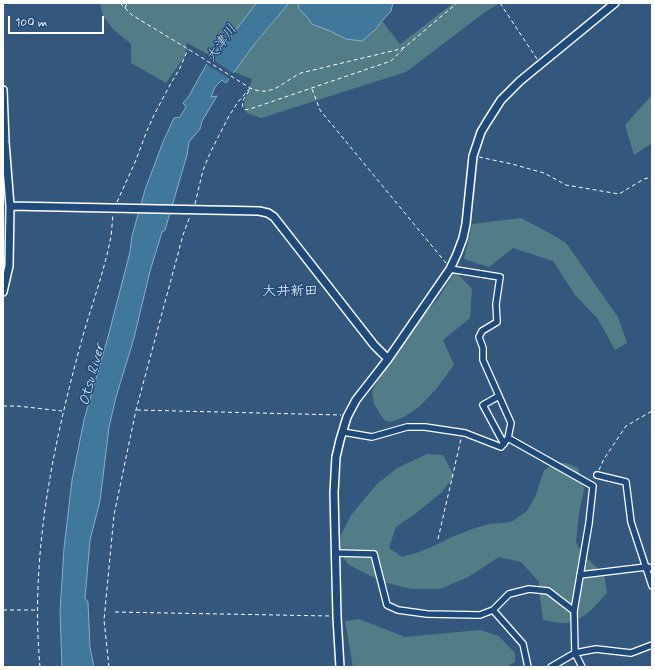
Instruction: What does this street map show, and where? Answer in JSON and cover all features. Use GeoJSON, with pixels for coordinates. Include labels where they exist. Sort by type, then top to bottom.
{"type":"FeatureCollection","features":[{"type":"Feature","properties":{"kind":"street"},"geometry":{"type":"LineString","coordinates":[[340,667],[335,553],[334,475],[336,457],[347,417],[356,400],[388,359],[450,270],[463,238],[466,224],[473,156],[481,132],[501,100],[541,64],[615,3]]}},
{"type":"Feature","properties":{"kind":"street"},"geometry":{"type":"LineString","coordinates":[[3,90],[6,193],[10,206],[9,266],[3,292]]}},
{"type":"Feature","properties":{"kind":"street"},"geometry":{"type":"LineString","coordinates":[[10,206],[193,209],[259,211],[268,213],[274,217],[374,345],[388,359]]}},
{"type":"Feature","properties":{"kind":"street"},"geometry":{"type":"LineString","coordinates":[[343,432],[372,437],[407,427],[425,428],[462,433],[501,447],[508,438],[511,423],[483,360],[483,348],[479,336],[482,331],[497,322],[496,304],[500,277],[450,270]]}},
{"type":"Feature","properties":{"kind":"street"},"geometry":{"type":"LineString","coordinates":[[499,396],[483,405],[504,444]]}},
{"type":"Feature","properties":{"kind":"street"},"geometry":{"type":"LineString","coordinates":[[508,438],[593,486],[589,522],[574,611],[575,653],[582,667]]}},
{"type":"Feature","properties":{"kind":"street"},"geometry":{"type":"LineString","coordinates":[[597,475],[626,482],[631,522],[649,568],[652,586]]}},
{"type":"Feature","properties":{"kind":"street"},"geometry":{"type":"LineString","coordinates":[[335,553],[374,554],[387,605],[398,610],[427,614],[480,615],[493,610],[509,594],[528,589],[548,590],[574,611]]}},
{"type":"Feature","properties":{"kind":"street"},"geometry":{"type":"LineString","coordinates":[[580,575],[649,568]]}},
{"type":"Feature","properties":{"kind":"street"},"geometry":{"type":"LineString","coordinates":[[493,610],[523,644],[528,667]]}},
{"type":"Feature","properties":{"kind":"street"},"geometry":{"type":"LineString","coordinates":[[551,667],[575,653],[596,649],[631,653],[652,645]]}},
{"type":"Feature","properties":{"kind":"path"},"geometry":{"type":"LineString","coordinates":[[120,3],[132,15],[188,48],[192,52],[255,91],[270,91],[301,73],[394,51],[405,47]]}},
{"type":"Feature","properties":{"kind":"path"},"geometry":{"type":"LineString","coordinates":[[124,8],[127,3]]}},
{"type":"Feature","properties":{"kind":"path"},"geometry":{"type":"LineString","coordinates":[[250,88],[242,104],[244,110],[391,61],[405,47],[457,3]]}},
{"type":"Feature","properties":{"kind":"path"},"geometry":{"type":"LineString","coordinates":[[500,3],[541,64]]}},
{"type":"Feature","properties":{"kind":"path"},"geometry":{"type":"LineString","coordinates":[[40,667],[38,635],[38,580],[49,482],[63,412],[81,342],[103,271],[110,240],[114,208],[136,160],[146,132],[180,68],[188,48]]}},
{"type":"Feature","properties":{"kind":"path"},"geometry":{"type":"LineString","coordinates":[[109,667],[104,620],[114,515],[136,410],[183,235],[193,209],[203,170],[229,116],[250,88]]}},
{"type":"Feature","properties":{"kind":"path"},"geometry":{"type":"LineString","coordinates":[[312,88],[320,110],[450,270]]}},
{"type":"Feature","properties":{"kind":"path"},"geometry":{"type":"LineString","coordinates":[[473,156],[512,164],[544,173],[566,185],[619,194],[652,176]]}},
{"type":"Feature","properties":{"kind":"path"},"geometry":{"type":"LineString","coordinates":[[3,406],[17,406],[63,412]]}},
{"type":"Feature","properties":{"kind":"path"},"geometry":{"type":"LineString","coordinates":[[136,410],[342,415],[347,417]]}},
{"type":"Feature","properties":{"kind":"path"},"geometry":{"type":"LineString","coordinates":[[597,475],[604,459],[626,426],[652,411]]}},
{"type":"Feature","properties":{"kind":"path"},"geometry":{"type":"LineString","coordinates":[[438,539],[462,433]]}},
{"type":"Feature","properties":{"kind":"path"},"geometry":{"type":"LineString","coordinates":[[3,610],[38,610]]}},
{"type":"Feature","properties":{"kind":"path"},"geometry":{"type":"LineString","coordinates":[[115,612],[337,617]]}},
{"type":"Feature","properties":{"kind":"green space"},"geometry":{"type":"Polygon","coordinates":[[[100,3],[257,3],[225,44],[211,56],[187,43],[185,56],[166,83],[131,63],[131,44],[113,29],[103,16],[100,3]]]}},
{"type":"Feature","properties":{"kind":"green space"},"geometry":{"type":"Polygon","coordinates":[[[289,3],[299,3],[299,9],[312,24],[346,39],[376,29],[382,21],[400,44],[453,3],[500,3],[485,12],[406,72],[261,118],[247,113],[244,104],[252,79],[234,72],[253,46],[289,3]]]}},
{"type":"Feature","properties":{"kind":"green space"},"geometry":{"type":"Polygon","coordinates":[[[651,96],[652,143],[634,155],[625,125],[651,96]]]}},
{"type":"Feature","properties":{"kind":"green space"},"geometry":{"type":"Polygon","coordinates":[[[521,218],[566,243],[618,317],[627,343],[615,350],[598,319],[575,295],[553,261],[513,248],[489,267],[464,259],[472,224],[521,218]]]}},
{"type":"Feature","properties":{"kind":"green space"},"geometry":{"type":"Polygon","coordinates":[[[455,271],[472,289],[470,318],[443,340],[454,365],[437,388],[419,407],[404,417],[390,422],[384,420],[374,404],[372,392],[375,385],[421,317],[438,299],[455,271]]]}},
{"type":"Feature","properties":{"kind":"green space"},"geometry":{"type":"Polygon","coordinates":[[[427,454],[443,455],[454,476],[442,492],[396,527],[389,548],[402,557],[419,552],[472,529],[489,524],[511,522],[527,511],[536,495],[544,470],[556,463],[566,463],[578,468],[584,489],[579,513],[576,542],[583,555],[604,574],[607,593],[594,608],[578,620],[560,623],[543,620],[539,582],[521,562],[499,557],[468,577],[440,589],[411,589],[383,582],[349,565],[341,555],[337,543],[351,515],[377,484],[397,468],[427,454]]]}},
{"type":"Feature","properties":{"kind":"green space"},"geometry":{"type":"Polygon","coordinates":[[[359,619],[405,637],[480,630],[499,636],[515,653],[515,662],[502,667],[353,667],[345,621],[359,619]]]}},
{"type":"Feature","properties":{"kind":"water"},"geometry":{"type":"Polygon","coordinates":[[[257,3],[289,3],[253,46],[226,83],[222,80],[215,87],[211,97],[217,96],[202,121],[200,129],[189,142],[187,155],[165,230],[162,232],[150,271],[134,338],[116,397],[109,427],[100,501],[90,540],[85,598],[88,602],[90,648],[94,667],[62,667],[60,612],[64,548],[72,480],[84,420],[108,337],[130,252],[132,236],[145,190],[163,142],[174,118],[180,117],[186,107],[183,103],[189,96],[211,56],[225,44],[257,3]]]}},
{"type":"Feature","properties":{"kind":"water"},"geometry":{"type":"Polygon","coordinates":[[[299,3],[393,3],[391,11],[376,29],[362,41],[346,39],[312,24],[299,9],[299,3]]]}},
{"type":"Feature","properties":{"kind":"pier"},"geometry":{"type":"Polygon","coordinates":[[[208,57],[235,74],[231,80],[205,63],[208,57]]]}},
{"type":"Feature","properties":{"kind":"district","name":"大井新田"},"geometry":{"type":"Point","coordinates":[290,292]}},
{"type":"Feature","properties":{"kind":"water label","name":"大津川"},"geometry":{"type":"Point","coordinates":[222,44]}},
{"type":"Feature","properties":{"kind":"water label","name":"Otsu River"},"geometry":{"type":"Point","coordinates":[93,375]}}]}
